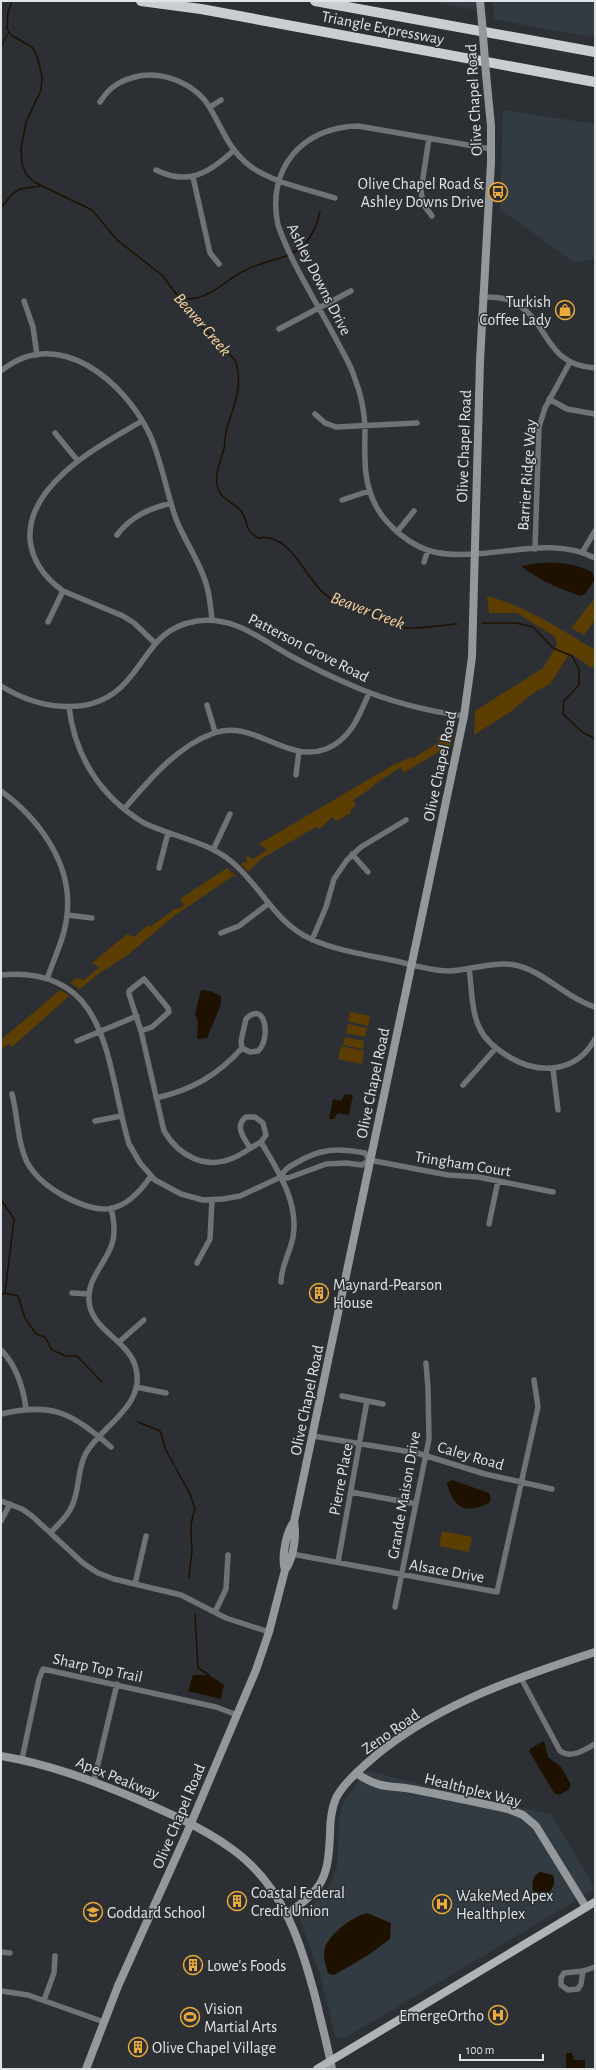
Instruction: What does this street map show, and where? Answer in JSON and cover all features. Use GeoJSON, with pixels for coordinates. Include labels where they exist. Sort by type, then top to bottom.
{"type":"FeatureCollection","features":[{"type":"Feature","properties":{"kind":"highway","name":"Triangle Expressway"},"geometry":{"type":"LineString","coordinates":[[141,1],[208,10],[595,82]]}},
{"type":"Feature","properties":{"kind":"highway","name":"Triangle Expressway"},"geometry":{"type":"LineString","coordinates":[[315,1],[595,52]]}},
{"type":"Feature","properties":{"kind":"main road","name":"Olive Chapel Road"},"geometry":{"type":"LineString","coordinates":[[285,1570],[283,1564],[289,1528],[294,1522],[313,1436],[369,1160],[464,716],[472,657],[482,296],[491,149],[480,1]]}},
{"type":"Feature","properties":{"kind":"main road","name":"Olive Chapel Road"},"geometry":{"type":"LineString","coordinates":[[86,2069],[118,1986],[192,1823],[237,1715],[269,1632],[285,1570],[290,1565],[296,1529],[294,1522]]}},
{"type":"Feature","properties":{"kind":"main road","name":"Zeno Road"},"geometry":{"type":"LineString","coordinates":[[287,1914],[310,1897],[322,1881],[329,1864],[330,1824],[333,1807],[339,1792],[356,1773],[386,1746],[459,1704],[522,1678],[595,1652]]}},
{"type":"Feature","properties":{"kind":"main road","name":"Apex Peakway"},"geometry":{"type":"LineString","coordinates":[[1,1756],[22,1759],[94,1781],[192,1823],[246,1860],[264,1879],[287,1914],[302,1947],[331,2065]]}},
{"type":"Feature","properties":{"kind":"main road","name":"Healthplex Way"},"geometry":{"type":"LineString","coordinates":[[356,1773],[368,1781],[382,1786],[416,1790],[508,1810],[523,1815],[531,1821],[541,1833],[586,1907]]}},
{"type":"Feature","properties":{"kind":"main road"},"geometry":{"type":"LineString","coordinates":[[317,2069],[331,2065],[595,1902]]}},
{"type":"Feature","properties":{"kind":"street"},"geometry":{"type":"LineString","coordinates":[[100,102],[107,90],[118,83],[131,78],[149,75],[165,77],[180,82],[193,90],[210,107],[233,151],[255,169],[278,180],[335,198]]}},
{"type":"Feature","properties":{"kind":"street"},"geometry":{"type":"LineString","coordinates":[[210,107],[222,100]]}},
{"type":"Feature","properties":{"kind":"street","name":"Ashley Downs Drive"},"geometry":{"type":"LineString","coordinates":[[491,149],[358,126],[338,127],[317,135],[304,143],[292,155],[278,180],[275,202],[278,225],[355,377],[361,397],[365,425],[364,460],[368,491],[378,510],[397,532],[428,550],[451,553],[474,553],[564,548],[583,552],[595,558]]}},
{"type":"Feature","properties":{"kind":"street"},"geometry":{"type":"LineString","coordinates":[[429,138],[421,191],[423,204],[432,216]]}},
{"type":"Feature","properties":{"kind":"street"},"geometry":{"type":"LineString","coordinates":[[156,170],[175,177],[193,177],[212,168],[233,151]]}},
{"type":"Feature","properties":{"kind":"street"},"geometry":{"type":"LineString","coordinates":[[193,177],[210,253],[219,264]]}},
{"type":"Feature","properties":{"kind":"street"},"geometry":{"type":"LineString","coordinates":[[279,329],[351,291]]}},
{"type":"Feature","properties":{"kind":"street"},"geometry":{"type":"LineString","coordinates":[[482,296],[506,299],[523,308],[555,350],[570,362],[578,366],[595,368]]}},
{"type":"Feature","properties":{"kind":"street"},"geometry":{"type":"LineString","coordinates":[[24,301],[33,327],[38,355]]}},
{"type":"Feature","properties":{"kind":"street"},"geometry":{"type":"LineString","coordinates":[[1,371],[18,360],[38,355],[70,357],[95,369],[121,392],[142,421],[156,451],[171,503],[182,532],[204,578],[209,594],[212,620]]}},
{"type":"Feature","properties":{"kind":"street","name":"Barrier Ridge Way"},"geometry":{"type":"LineString","coordinates":[[535,549],[539,426],[549,399],[570,362]]}},
{"type":"Feature","properties":{"kind":"street"},"geometry":{"type":"LineString","coordinates":[[549,399],[567,409],[595,414]]}},
{"type":"Feature","properties":{"kind":"street"},"geometry":{"type":"LineString","coordinates":[[315,414],[325,423],[332,426],[416,423]]}},
{"type":"Feature","properties":{"kind":"street"},"geometry":{"type":"LineString","coordinates":[[142,421],[78,461],[41,499],[34,514],[31,529],[32,551],[47,578],[63,591],[123,616],[134,623],[154,643]]}},
{"type":"Feature","properties":{"kind":"street"},"geometry":{"type":"LineString","coordinates":[[55,433],[78,461]]}},
{"type":"Feature","properties":{"kind":"street"},"geometry":{"type":"LineString","coordinates":[[342,500],[368,491]]}},
{"type":"Feature","properties":{"kind":"street"},"geometry":{"type":"LineString","coordinates":[[118,534],[124,526],[137,516],[151,509],[171,503]]}},
{"type":"Feature","properties":{"kind":"street"},"geometry":{"type":"LineString","coordinates":[[397,532],[414,511]]}},
{"type":"Feature","properties":{"kind":"street"},"geometry":{"type":"LineString","coordinates":[[583,552],[595,531]]}},
{"type":"Feature","properties":{"kind":"street"},"geometry":{"type":"LineString","coordinates":[[424,562],[428,550]]}},
{"type":"Feature","properties":{"kind":"street"},"geometry":{"type":"LineString","coordinates":[[48,622],[63,591]]}},
{"type":"Feature","properties":{"kind":"street","name":"Patterson Grove Road"},"geometry":{"type":"LineString","coordinates":[[1,686],[33,702],[50,706],[69,706],[97,702],[116,692],[128,681],[154,643],[170,631],[182,625],[212,620],[228,622],[245,628],[292,657],[369,693],[424,709],[464,716]]}},
{"type":"Feature","properties":{"kind":"street"},"geometry":{"type":"LineString","coordinates":[[124,809],[164,766],[191,744],[215,732],[232,730],[247,732],[299,751],[323,750],[334,745],[345,737],[358,718],[369,693]]}},
{"type":"Feature","properties":{"kind":"street"},"geometry":{"type":"LineString","coordinates":[[207,705],[215,732]]}},
{"type":"Feature","properties":{"kind":"street"},"geometry":{"type":"LineString","coordinates":[[69,706],[75,736],[86,763],[107,794],[124,809],[144,823],[168,833],[214,848],[242,870],[268,904],[290,927],[312,940],[335,948],[444,970],[469,969],[501,964],[521,967],[530,970],[576,998],[595,1007]]}},
{"type":"Feature","properties":{"kind":"street"},"geometry":{"type":"LineString","coordinates":[[296,775],[299,751]]}},
{"type":"Feature","properties":{"kind":"street"},"geometry":{"type":"LineString","coordinates":[[1,791],[14,800],[32,819],[53,849],[65,880],[67,915],[47,979]]}},
{"type":"Feature","properties":{"kind":"street"},"geometry":{"type":"LineString","coordinates":[[214,848],[230,814]]}},
{"type":"Feature","properties":{"kind":"street"},"geometry":{"type":"LineString","coordinates":[[312,940],[326,907],[334,879],[352,854],[406,820]]}},
{"type":"Feature","properties":{"kind":"street"},"geometry":{"type":"LineString","coordinates":[[159,868],[168,833]]}},
{"type":"Feature","properties":{"kind":"street"},"geometry":{"type":"LineString","coordinates":[[352,854],[368,872]]}},
{"type":"Feature","properties":{"kind":"street"},"geometry":{"type":"LineString","coordinates":[[221,933],[240,926],[268,904]]}},
{"type":"Feature","properties":{"kind":"street"},"geometry":{"type":"LineString","coordinates":[[67,915],[92,918]]}},
{"type":"Feature","properties":{"kind":"street"},"geometry":{"type":"LineString","coordinates":[[469,969],[478,1024],[485,1037],[496,1048],[522,1064],[544,1070],[568,1065],[578,1060],[589,1049],[595,1039]]}},
{"type":"Feature","properties":{"kind":"street"},"geometry":{"type":"LineString","coordinates":[[1,975],[27,974],[47,979],[66,988],[80,998],[93,1014],[101,1030],[121,1116],[129,1144],[135,1157],[151,1176],[180,1194],[196,1199],[212,1200],[233,1198],[247,1194],[280,1177],[284,1170],[311,1154],[325,1150],[337,1149],[365,1153],[369,1160],[362,1165],[346,1163],[326,1164],[288,1178],[280,1177]]}},
{"type":"Feature","properties":{"kind":"street"},"geometry":{"type":"LineString","coordinates":[[141,1031],[152,1027],[170,1012],[144,979],[129,990],[141,1031],[164,1131],[172,1143],[185,1155],[201,1161],[216,1162],[233,1158],[261,1142],[266,1135],[265,1127],[260,1119],[249,1116],[242,1121],[240,1130],[250,1148]]}},
{"type":"Feature","properties":{"kind":"street"},"geometry":{"type":"LineString","coordinates":[[156,1098],[188,1089],[206,1080],[223,1067],[242,1048],[242,1035],[246,1019],[253,1015],[261,1016],[264,1018],[266,1026],[261,1048],[250,1052],[242,1048]]}},
{"type":"Feature","properties":{"kind":"street"},"geometry":{"type":"LineString","coordinates":[[77,1041],[137,1016]]}},
{"type":"Feature","properties":{"kind":"street"},"geometry":{"type":"LineString","coordinates":[[463,1085],[496,1048]]}},
{"type":"Feature","properties":{"kind":"street"},"geometry":{"type":"LineString","coordinates":[[553,1069],[558,1110]]}},
{"type":"Feature","properties":{"kind":"street"},"geometry":{"type":"LineString","coordinates":[[12,1094],[25,1157],[38,1178],[53,1190],[81,1205],[97,1209],[111,1208],[127,1202],[151,1176]]}},
{"type":"Feature","properties":{"kind":"street"},"geometry":{"type":"LineString","coordinates":[[95,1121],[121,1116]]}},
{"type":"Feature","properties":{"kind":"street"},"geometry":{"type":"LineString","coordinates":[[261,1142],[291,1201],[294,1219],[293,1238],[281,1271],[281,1282]]}},
{"type":"Feature","properties":{"kind":"street","name":"Tringham Court"},"geometry":{"type":"LineString","coordinates":[[369,1160],[442,1174],[478,1177],[553,1192]]}},
{"type":"Feature","properties":{"kind":"street"},"geometry":{"type":"LineString","coordinates":[[489,1224],[498,1182]]}},
{"type":"Feature","properties":{"kind":"street"},"geometry":{"type":"LineString","coordinates":[[197,1263],[210,1239],[212,1200]]}},
{"type":"Feature","properties":{"kind":"street"},"geometry":{"type":"LineString","coordinates":[[51,1532],[65,1518],[72,1507],[84,1459],[91,1447],[129,1405],[136,1387],[134,1363],[119,1342],[95,1318],[89,1304],[90,1286],[112,1245],[114,1229],[111,1208]]}},
{"type":"Feature","properties":{"kind":"street"},"geometry":{"type":"LineString","coordinates":[[72,1292],[89,1294]]}},
{"type":"Feature","properties":{"kind":"street"},"geometry":{"type":"LineString","coordinates":[[119,1342],[144,1320]]}},
{"type":"Feature","properties":{"kind":"street"},"geometry":{"type":"LineString","coordinates":[[1,1350],[9,1359],[18,1376],[26,1408]]}},
{"type":"Feature","properties":{"kind":"street","name":"Grande Maison Drive"},"geometry":{"type":"LineString","coordinates":[[395,1607],[426,1456],[429,1430],[426,1363]]}},
{"type":"Feature","properties":{"kind":"street"},"geometry":{"type":"LineString","coordinates":[[522,1482],[538,1406],[534,1380]]}},
{"type":"Feature","properties":{"kind":"street"},"geometry":{"type":"LineString","coordinates":[[136,1387],[166,1392]]}},
{"type":"Feature","properties":{"kind":"street"},"geometry":{"type":"LineString","coordinates":[[342,1396],[383,1404]]}},
{"type":"Feature","properties":{"kind":"street","name":"Pierre Place"},"geometry":{"type":"LineString","coordinates":[[338,1562],[368,1401]]}},
{"type":"Feature","properties":{"kind":"street"},"geometry":{"type":"LineString","coordinates":[[1,1414],[26,1408],[45,1408],[66,1414],[80,1422],[110,1447]]}},
{"type":"Feature","properties":{"kind":"street","name":"Caley Road"},"geometry":{"type":"LineString","coordinates":[[313,1436],[426,1456],[485,1474],[552,1489]]}},
{"type":"Feature","properties":{"kind":"street","name":"Alsace Drive"},"geometry":{"type":"LineString","coordinates":[[292,1554],[497,1592],[522,1482]]}},
{"type":"Feature","properties":{"kind":"street"},"geometry":{"type":"LineString","coordinates":[[351,1492],[416,1504]]}},
{"type":"Feature","properties":{"kind":"street"},"geometry":{"type":"LineString","coordinates":[[1,1500],[28,1513],[92,1569],[114,1579],[181,1595],[226,1618],[269,1632]]}},
{"type":"Feature","properties":{"kind":"street"},"geometry":{"type":"LineString","coordinates":[[1,1521],[10,1504]]}},
{"type":"Feature","properties":{"kind":"street"},"geometry":{"type":"LineString","coordinates":[[134,1584],[146,1536]]}},
{"type":"Feature","properties":{"kind":"street"},"geometry":{"type":"LineString","coordinates":[[215,1612],[226,1589],[228,1555]]}},
{"type":"Feature","properties":{"kind":"street","name":"Sharp Top Trail"},"geometry":{"type":"LineString","coordinates":[[22,1759],[39,1679],[43,1668],[216,1707],[237,1715]]}},
{"type":"Feature","properties":{"kind":"street"},"geometry":{"type":"LineString","coordinates":[[522,1678],[560,1751],[567,1754],[575,1754],[595,1744]]}},
{"type":"Feature","properties":{"kind":"street"},"geometry":{"type":"LineString","coordinates":[[94,1781],[117,1684]]}},
{"type":"Feature","properties":{"kind":"street"},"geometry":{"type":"LineString","coordinates":[[1,1952],[10,1953]]}},
{"type":"Feature","properties":{"kind":"street"},"geometry":{"type":"LineString","coordinates":[[44,2000],[54,1973],[55,1956]]}},
{"type":"Feature","properties":{"kind":"street"},"geometry":{"type":"LineString","coordinates":[[583,1971],[581,1984],[578,1989],[568,1990],[561,1985],[560,1978],[564,1973],[583,1971],[595,1967]]}},
{"type":"Feature","properties":{"kind":"street"},"geometry":{"type":"LineString","coordinates":[[1,1991],[28,1995],[104,2022]]}},
{"type":"Feature","properties":{"kind":"shaded area"},"geometry":{"type":"Polygon","coordinates":[[[430,1],[474,1],[475,10],[430,1]]]}},
{"type":"Feature","properties":{"kind":"shaded area"},"geometry":{"type":"Polygon","coordinates":[[[493,1],[595,1],[595,38],[494,19],[493,1]]]}},
{"type":"Feature","properties":{"kind":"shaded area"},"geometry":{"type":"Polygon","coordinates":[[[503,110],[595,124],[595,258],[575,263],[500,209],[503,110]]]}},
{"type":"Feature","properties":{"kind":"shaded area"},"geometry":{"type":"Polygon","coordinates":[[[539,563],[560,563],[573,565],[592,572],[595,579],[585,594],[581,596],[550,584],[521,566],[539,563]]]}},
{"type":"Feature","properties":{"kind":"shaded area"},"geometry":{"type":"Polygon","coordinates":[[[487,596],[501,600],[529,612],[556,626],[595,650],[595,663],[592,668],[570,653],[550,684],[536,691],[510,712],[474,735],[475,711],[543,668],[557,645],[555,637],[517,613],[489,613],[487,596]]]}},
{"type":"Feature","properties":{"kind":"shaded area"},"geometry":{"type":"Polygon","coordinates":[[[595,598],[595,620],[584,635],[571,628],[595,598]]]}},
{"type":"Feature","properties":{"kind":"shaded area"},"geometry":{"type":"Polygon","coordinates":[[[454,729],[451,745],[403,773],[401,767],[372,786],[373,787],[353,800],[356,806],[350,810],[351,813],[337,821],[332,817],[320,829],[318,827],[314,828],[261,859],[248,872],[241,864],[247,861],[246,855],[253,859],[267,850],[259,844],[393,765],[411,757],[412,759],[439,742],[439,740],[436,739],[442,734],[446,734],[454,729]]]}},
{"type":"Feature","properties":{"kind":"shaded area"},"geometry":{"type":"Polygon","coordinates":[[[227,868],[237,877],[233,876],[174,916],[128,955],[101,972],[80,989],[70,983],[77,978],[84,980],[100,967],[92,963],[127,934],[134,937],[148,925],[150,927],[176,908],[179,909],[184,905],[180,899],[227,868]]]}},
{"type":"Feature","properties":{"kind":"shaded area"},"geometry":{"type":"Polygon","coordinates":[[[60,990],[69,996],[12,1047],[8,1044],[1,1050],[1,1040],[60,990]]]}},
{"type":"Feature","properties":{"kind":"shaded area"},"geometry":{"type":"Polygon","coordinates":[[[201,990],[210,991],[221,996],[221,1004],[207,1038],[199,1039],[197,1037],[198,1023],[195,1014],[201,990]]]}},
{"type":"Feature","properties":{"kind":"shaded area"},"geometry":{"type":"Polygon","coordinates":[[[350,1012],[370,1016],[368,1026],[348,1021],[350,1012]]]}},
{"type":"Feature","properties":{"kind":"shaded area"},"geometry":{"type":"Polygon","coordinates":[[[348,1024],[367,1028],[365,1037],[346,1033],[348,1024]]]}},
{"type":"Feature","properties":{"kind":"shaded area"},"geometry":{"type":"Polygon","coordinates":[[[345,1037],[364,1041],[363,1049],[343,1045],[345,1037]]]}},
{"type":"Feature","properties":{"kind":"shaded area"},"geometry":{"type":"Polygon","coordinates":[[[341,1046],[364,1051],[362,1064],[338,1059],[341,1046]]]}},
{"type":"Feature","properties":{"kind":"shaded area"},"geometry":{"type":"Polygon","coordinates":[[[345,1094],[353,1095],[349,1115],[338,1113],[334,1119],[329,1119],[333,1099],[341,1101],[345,1094]]]}},
{"type":"Feature","properties":{"kind":"shaded area"},"geometry":{"type":"Polygon","coordinates":[[[452,1480],[489,1493],[491,1498],[489,1503],[481,1507],[467,1509],[461,1507],[453,1498],[447,1483],[452,1480]]]}},
{"type":"Feature","properties":{"kind":"shaded area"},"geometry":{"type":"Polygon","coordinates":[[[442,1531],[472,1537],[469,1552],[439,1546],[442,1531]]]}},
{"type":"Feature","properties":{"kind":"shaded area"},"geometry":{"type":"Polygon","coordinates":[[[193,1675],[209,1675],[224,1685],[221,1699],[188,1691],[193,1675]]]}},
{"type":"Feature","properties":{"kind":"shaded area"},"geometry":{"type":"Polygon","coordinates":[[[544,1741],[548,1757],[561,1767],[571,1785],[568,1790],[559,1795],[554,1793],[529,1751],[531,1748],[544,1741]]]}},
{"type":"Feature","properties":{"kind":"shaded area","name":"WakeMed Apex Healthplex"},"geometry":{"type":"Polygon","coordinates":[[[367,1771],[552,1815],[595,1889],[345,2038],[339,2039],[335,2035],[321,1978],[299,1914],[310,1908],[329,1886],[337,1866],[339,1820],[342,1806],[351,1791],[367,1771]]]}},
{"type":"Feature","properties":{"kind":"shaded area"},"geometry":{"type":"Polygon","coordinates":[[[540,1872],[553,1875],[554,1883],[550,1892],[540,1899],[533,1892],[533,1880],[540,1872]]]}},
{"type":"Feature","properties":{"kind":"shaded area"},"geometry":{"type":"Polygon","coordinates":[[[367,1913],[391,1923],[390,1939],[370,1954],[336,1974],[332,1975],[328,1973],[324,1954],[328,1942],[342,1926],[367,1913]]]}},
{"type":"Feature","properties":{"kind":"shaded area"},"geometry":{"type":"Polygon","coordinates":[[[566,2053],[572,2053],[574,2060],[585,2060],[585,2069],[566,2069],[566,2053]]]}},
{"type":"Feature","properties":{"kind":"waterway","name":"Beaver Creek"},"geometry":{"type":"LineString","coordinates":[[12,1],[8,12],[7,28],[11,35],[32,47],[37,56],[42,76],[41,90],[26,122],[21,149],[22,164],[26,174],[34,182],[92,210],[117,240],[162,275],[199,324],[235,360],[239,378],[237,394],[226,430],[224,449],[217,477],[220,493],[241,511],[248,528],[253,535],[258,538],[270,538],[281,543],[290,551],[323,592],[332,599],[369,612],[391,624],[400,627],[417,628],[457,624]]}},
{"type":"Feature","properties":{"kind":"waterway"},"geometry":{"type":"LineString","coordinates":[[1,46],[9,32]]}},
{"type":"Feature","properties":{"kind":"waterway"},"geometry":{"type":"LineString","coordinates":[[1,208],[12,194],[20,189],[40,186]]}},
{"type":"Feature","properties":{"kind":"waterway"},"geometry":{"type":"LineString","coordinates":[[292,253],[303,246],[311,236],[317,223],[320,211]]}},
{"type":"Feature","properties":{"kind":"waterway"},"geometry":{"type":"LineString","coordinates":[[178,297],[188,299],[206,295],[239,273],[263,263],[289,255]]}},
{"type":"Feature","properties":{"kind":"waterway","name":"Beaver Creek"},"geometry":{"type":"LineString","coordinates":[[483,623],[516,623],[533,627],[553,648],[572,656],[579,669],[579,685],[564,701],[563,714],[581,731],[595,739]]}},
{"type":"Feature","properties":{"kind":"waterway"},"geometry":{"type":"LineString","coordinates":[[1,1200],[14,1219],[5,1293]]}},
{"type":"Feature","properties":{"kind":"waterway"},"geometry":{"type":"LineString","coordinates":[[1,1295],[5,1293],[18,1296],[25,1318],[36,1334],[45,1337],[52,1350],[66,1356],[77,1356],[102,1382]]}},
{"type":"Feature","properties":{"kind":"waterway"},"geometry":{"type":"LineString","coordinates":[[138,1422],[160,1431],[166,1450],[190,1494],[195,1509],[191,1525],[192,1552],[189,1578]]}},
{"type":"Feature","properties":{"kind":"waterway"},"geometry":{"type":"LineString","coordinates":[[195,1615],[198,1668],[209,1675]]}},
{"type":"Feature","properties":{"kind":"place","name":"Olive Chapel Road & Ashley Downs Drive"},"geometry":{"type":"Point","coordinates":[498,192]}},
{"type":"Feature","properties":{"kind":"place","name":"Turkish Coffee Lady"},"geometry":{"type":"Point","coordinates":[565,310]}},
{"type":"Feature","properties":{"kind":"place","name":"Maynard-Pearson House"},"geometry":{"type":"Point","coordinates":[319,1293]}},
{"type":"Feature","properties":{"kind":"place","name":"Coastal Federal Credit Union"},"geometry":{"type":"Point","coordinates":[237,1901]}},
{"type":"Feature","properties":{"kind":"place","name":"WakeMed Apex Healthplex"},"geometry":{"type":"Point","coordinates":[442,1904]}},
{"type":"Feature","properties":{"kind":"place","name":"Goddard School"},"geometry":{"type":"Point","coordinates":[93,1912]}},
{"type":"Feature","properties":{"kind":"place","name":"Lowe's Foods"},"geometry":{"type":"Point","coordinates":[193,1965]}},
{"type":"Feature","properties":{"kind":"place","name":"EmergeOrtho"},"geometry":{"type":"Point","coordinates":[498,2015]}},
{"type":"Feature","properties":{"kind":"place","name":"Vision Martial Arts"},"geometry":{"type":"Point","coordinates":[190,2017]}},
{"type":"Feature","properties":{"kind":"place","name":"Olive Chapel Village"},"geometry":{"type":"Point","coordinates":[138,2047]}}]}
